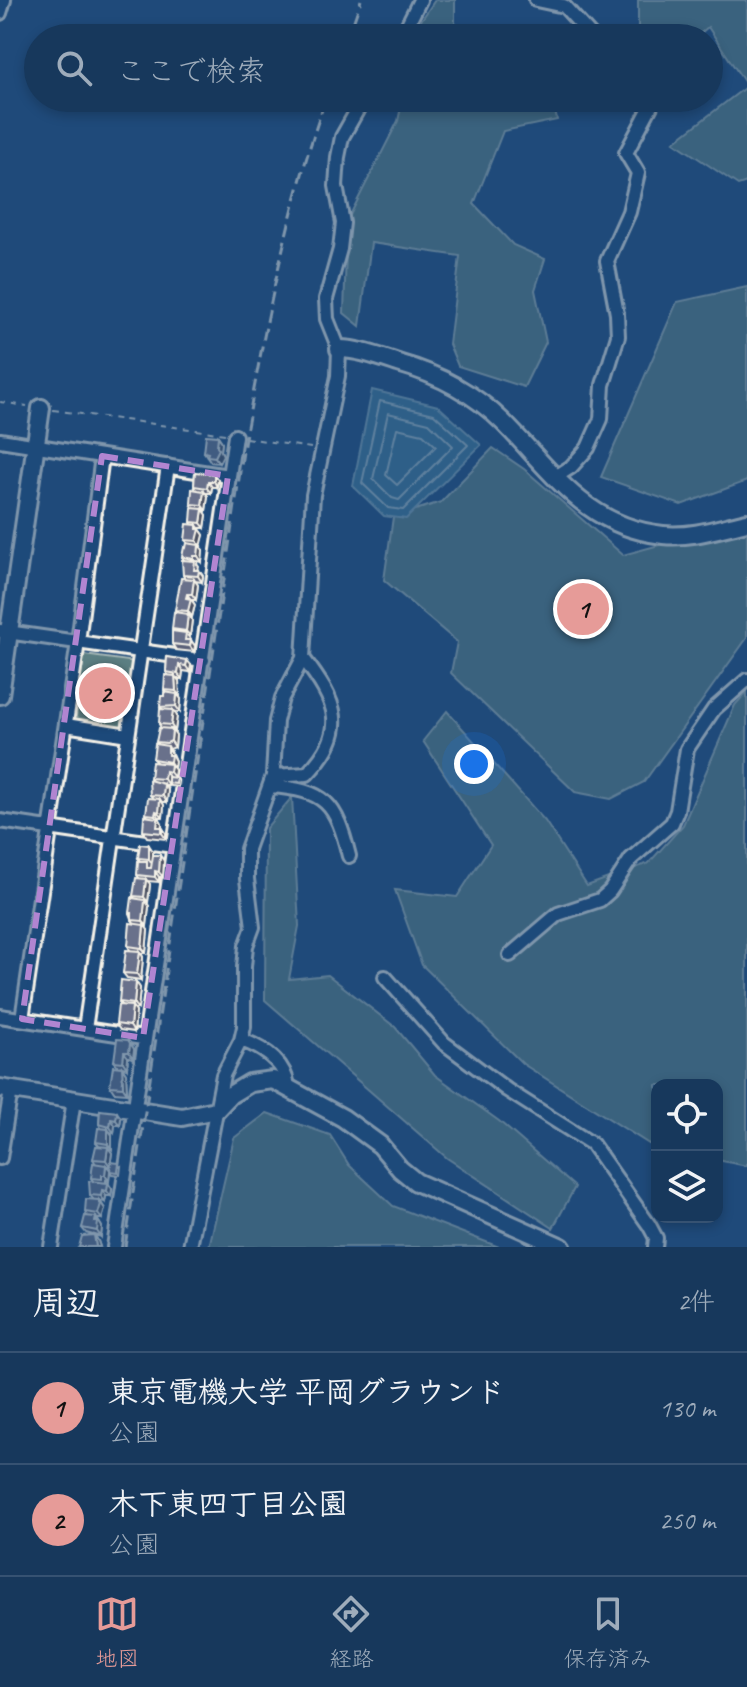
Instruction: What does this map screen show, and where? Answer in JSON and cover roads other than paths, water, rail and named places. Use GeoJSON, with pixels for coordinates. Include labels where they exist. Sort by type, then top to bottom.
{"type":"FeatureCollection","features":[{"type":"Feature","properties":{"kind":"street"},"geometry":{"type":"LineString","coordinates":[[0,13],[4,0]]}},
{"type":"Feature","properties":{"kind":"street"},"geometry":{"type":"LineString","coordinates":[[408,24],[420,0]]}},
{"type":"Feature","properties":{"kind":"street"},"geometry":{"type":"LineString","coordinates":[[536,0],[564,6],[580,24]]}},
{"type":"Feature","properties":{"kind":"street"},"geometry":{"type":"LineString","coordinates":[[190,1247],[223,1075],[241,1040],[246,946],[253,927],[247,849],[272,781],[276,721],[282,698],[303,658],[313,495],[338,376],[339,349],[327,319],[326,299],[340,249],[343,223],[336,186],[338,157],[342,137],[356,112]]}},
{"type":"Feature","properties":{"kind":"street"},"geometry":{"type":"LineString","coordinates":[[554,478],[571,467],[588,448],[601,419],[603,385],[618,336],[607,261],[629,212],[638,173],[626,153],[648,112]]}},
{"type":"Feature","properties":{"kind":"street"},"geometry":{"type":"LineString","coordinates":[[339,349],[420,369],[452,384],[501,420],[554,478],[592,511],[630,528],[663,535],[684,535],[747,522]]}},
{"type":"Feature","properties":{"kind":"street"},"geometry":{"type":"LineString","coordinates":[[0,695],[5,632],[41,408]]}},
{"type":"Feature","properties":{"kind":"street"},"geometry":{"type":"LineString","coordinates":[[114,1247],[235,436]]}},
{"type":"Feature","properties":{"kind":"street"},"geometry":{"type":"LineString","coordinates":[[0,440],[228,476]]}},
{"type":"Feature","properties":{"kind":"street"},"geometry":{"type":"LineString","coordinates":[[22,1019],[78,642],[102,456]]}},
{"type":"Feature","properties":{"kind":"street"},"geometry":{"type":"LineString","coordinates":[[85,1029],[168,466]]}},
{"type":"Feature","properties":{"kind":"street"},"geometry":{"type":"LineString","coordinates":[[5,632],[203,660]]}},
{"type":"Feature","properties":{"kind":"street"},"geometry":{"type":"LineString","coordinates":[[272,781],[307,774],[334,737],[335,720],[329,701],[321,682],[303,658]]}},
{"type":"Feature","properties":{"kind":"street"},"geometry":{"type":"LineString","coordinates":[[510,955],[558,914],[600,900],[610,891],[631,859],[672,823],[677,811],[687,749],[714,709],[747,680]]}},
{"type":"Feature","properties":{"kind":"street"},"geometry":{"type":"LineString","coordinates":[[66,725],[128,735]]}},
{"type":"Feature","properties":{"kind":"street"},"geometry":{"type":"LineString","coordinates":[[272,781],[305,789],[324,800],[341,825],[349,856]]}},
{"type":"Feature","properties":{"kind":"street"},"geometry":{"type":"LineString","coordinates":[[0,821],[173,846]]}},
{"type":"Feature","properties":{"kind":"street"},"geometry":{"type":"LineString","coordinates":[[385,977],[444,1043],[507,1090],[592,1144],[649,1225],[656,1238],[655,1247]]}},
{"type":"Feature","properties":{"kind":"street"},"geometry":{"type":"LineString","coordinates":[[0,1016],[143,1038]]}},
{"type":"Feature","properties":{"kind":"street"},"geometry":{"type":"LineString","coordinates":[[241,1040],[251,1042],[276,1060],[286,1073],[288,1086]]}},
{"type":"Feature","properties":{"kind":"street"},"geometry":{"type":"LineString","coordinates":[[0,1158],[5,1089],[182,1117],[216,1110],[230,1095],[250,1083],[273,1080],[343,1118],[380,1145],[400,1169],[416,1182],[562,1247]]}},
{"type":"Feature","properties":{"kind":"street"},"geometry":{"type":"LineString","coordinates":[[51,1247],[74,1100]]}},
{"type":"Feature","properties":{"kind":"water"},"geometry":{"type":"Polygon","coordinates":[[[372,390],[438,406],[481,445],[406,519],[384,516],[353,486],[372,390]]]}},
{"type":"Feature","properties":{"kind":"railway"},"geometry":{"type":"LineString","coordinates":[[353,24],[361,0]]}},
{"type":"Feature","properties":{"kind":"railway"},"geometry":{"type":"LineString","coordinates":[[125,1247],[245,438],[289,224],[321,112]]}},
{"type":"Feature","properties":{"kind":"place","name":"東京電機大学 平岡グラウンド"},"geometry":{"type":"Point","coordinates":[583,609]}},
{"type":"Feature","properties":{"kind":"place","name":"木下東四丁目公園"},"geometry":{"type":"Point","coordinates":[105,693]}}]}
